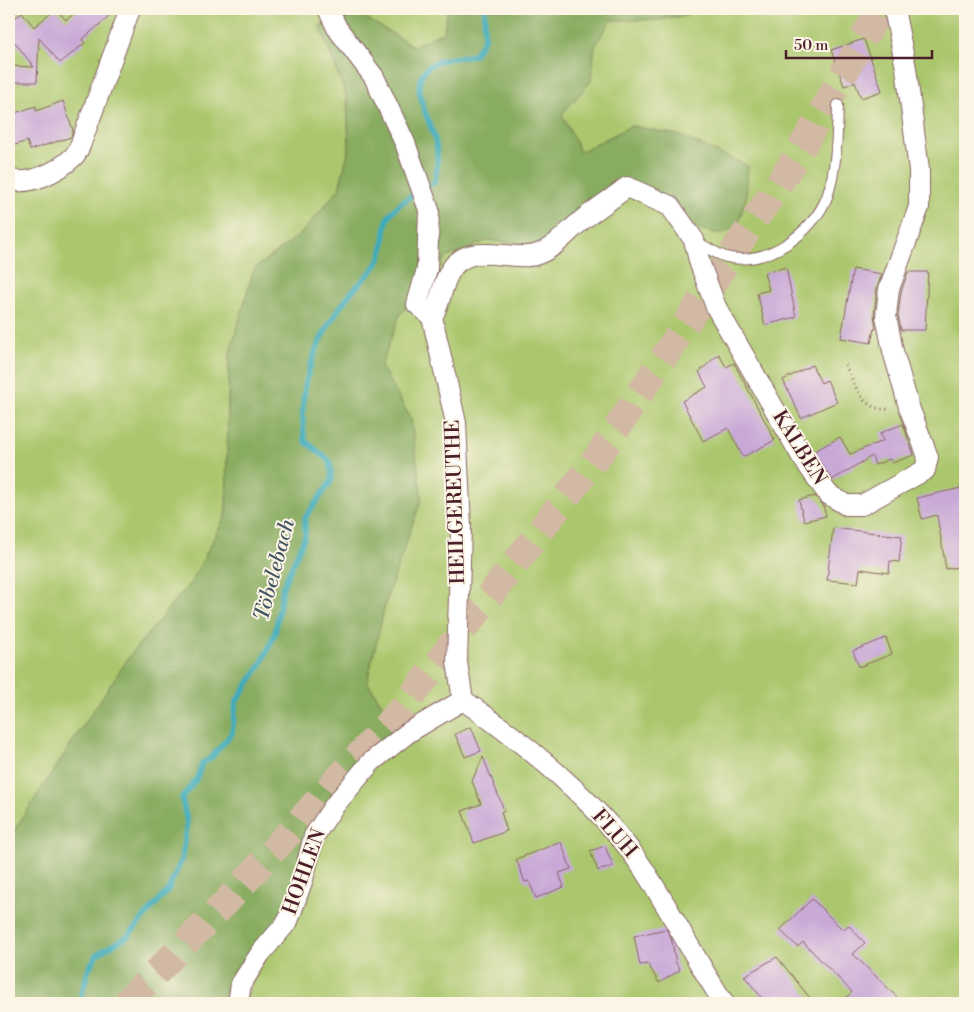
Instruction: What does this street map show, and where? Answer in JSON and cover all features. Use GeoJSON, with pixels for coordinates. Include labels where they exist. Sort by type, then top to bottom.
{"type":"FeatureCollection","features":[{"type":"Feature","properties":{"kind":"street"},"geometry":{"type":"LineString","coordinates":[[9,179],[25,182],[51,172],[74,157],[82,144],[130,9]]}},
{"type":"Feature","properties":{"kind":"street","name":"HEILGEREUTHE"},"geometry":{"type":"LineString","coordinates":[[328,9],[337,28],[374,77],[404,143],[429,210],[427,269],[417,304],[432,318],[456,423],[462,527],[457,662],[463,700]]}},
{"type":"Feature","properties":{"kind":"street","name":"KALBEN"},"geometry":{"type":"LineString","coordinates":[[432,318],[441,303],[448,274],[462,260],[487,252],[516,257],[535,255],[554,247],[580,222],[628,187],[670,206],[694,240],[700,264],[716,307],[802,457],[828,494],[846,504],[862,505],[925,470],[928,456],[909,407],[892,351],[886,316],[889,289],[919,207],[919,170],[906,68],[894,9]]}},
{"type":"Feature","properties":{"kind":"street","name":"HOHLEN"},"geometry":{"type":"LineString","coordinates":[[238,1003],[242,984],[260,954],[288,921],[303,879],[314,836],[334,806],[371,762],[409,732],[463,700]]}},
{"type":"Feature","properties":{"kind":"street","name":"FLUH"},"geometry":{"type":"LineString","coordinates":[[463,700],[537,756],[608,824],[638,861],[702,970],[724,1003]]}},
{"type":"Feature","properties":{"kind":"lane"},"geometry":{"type":"LineString","coordinates":[[694,240],[725,257],[746,259],[773,253],[818,216],[827,196],[836,152],[838,105]]}},
{"type":"Feature","properties":{"kind":"path"},"geometry":{"type":"LineString","coordinates":[[845,364],[865,403],[878,410],[909,407]]}},
{"type":"Feature","properties":{"kind":"green space"},"geometry":{"type":"Polygon","coordinates":[[[9,9],[445,9],[447,12],[444,32],[413,46],[359,14],[320,26],[347,98],[349,148],[339,189],[301,234],[254,269],[229,356],[226,515],[192,581],[131,654],[9,838],[9,9]]]}},
{"type":"Feature","properties":{"kind":"green space"},"geometry":{"type":"Polygon","coordinates":[[[445,9],[689,9],[687,15],[659,20],[611,20],[595,46],[591,81],[562,114],[580,152],[631,126],[678,135],[748,166],[746,198],[737,226],[720,234],[696,228],[625,182],[577,220],[536,245],[488,240],[445,258],[435,276],[400,314],[381,366],[411,419],[422,498],[387,597],[367,682],[397,726],[305,841],[289,908],[246,985],[244,1003],[9,1003],[9,838],[131,654],[192,581],[226,515],[229,356],[254,269],[301,234],[339,189],[349,148],[347,98],[320,26],[359,14],[413,46],[444,32],[447,12],[445,9]]]}},
{"type":"Feature","properties":{"kind":"green space"},"geometry":{"type":"Polygon","coordinates":[[[689,9],[965,9],[965,1003],[244,1003],[305,841],[397,726],[367,682],[387,597],[411,419],[380,366],[400,314],[435,276],[445,258],[488,240],[536,245],[625,182],[719,234],[737,226],[746,198],[747,166],[678,135],[632,126],[580,152],[562,114],[591,81],[595,46],[611,19],[659,20],[687,15],[689,9]]]}},
{"type":"Feature","properties":{"kind":"building"},"geometry":{"type":"Polygon","coordinates":[[[56,9],[66,20],[80,9],[117,9],[82,40],[85,43],[60,63],[39,38],[37,82],[11,82],[11,66],[34,67],[9,35],[9,23],[22,12],[34,27],[56,9]]]}},
{"type":"Feature","properties":{"kind":"building"},"geometry":{"type":"Polygon","coordinates":[[[864,39],[882,91],[861,98],[855,82],[844,86],[831,50],[864,39]]]}},
{"type":"Feature","properties":{"kind":"building"},"geometry":{"type":"Polygon","coordinates":[[[63,101],[73,130],[71,137],[30,150],[27,141],[9,147],[9,115],[36,106],[36,111],[63,101]]]}},
{"type":"Feature","properties":{"kind":"building"},"geometry":{"type":"Polygon","coordinates":[[[786,267],[796,317],[765,325],[757,293],[769,290],[764,273],[786,267]]]}},
{"type":"Feature","properties":{"kind":"building"},"geometry":{"type":"Polygon","coordinates":[[[853,269],[882,274],[877,287],[874,315],[876,329],[874,329],[871,343],[841,338],[853,269]]]}},
{"type":"Feature","properties":{"kind":"building"},"geometry":{"type":"Polygon","coordinates":[[[908,272],[928,272],[925,330],[901,330],[898,315],[901,292],[908,272]]]}},
{"type":"Feature","properties":{"kind":"building"},"geometry":{"type":"Polygon","coordinates":[[[719,354],[726,367],[734,363],[775,440],[743,457],[728,428],[703,441],[682,401],[707,387],[699,372],[719,354]]]}},
{"type":"Feature","properties":{"kind":"building"},"geometry":{"type":"Polygon","coordinates":[[[812,365],[821,383],[827,380],[837,402],[801,418],[783,380],[812,365]]]}},
{"type":"Feature","properties":{"kind":"building"},"geometry":{"type":"Polygon","coordinates":[[[903,424],[914,455],[892,463],[890,459],[875,465],[872,456],[832,480],[813,452],[840,437],[850,454],[883,441],[880,433],[903,424]]]}},
{"type":"Feature","properties":{"kind":"building"},"geometry":{"type":"Polygon","coordinates":[[[965,487],[965,566],[946,569],[937,515],[922,519],[917,498],[965,487]]]}},
{"type":"Feature","properties":{"kind":"building"},"geometry":{"type":"Polygon","coordinates":[[[815,496],[823,505],[826,516],[804,521],[799,500],[815,496]]]}},
{"type":"Feature","properties":{"kind":"building"},"geometry":{"type":"Polygon","coordinates":[[[833,528],[902,536],[899,562],[890,561],[889,573],[860,569],[858,583],[827,580],[833,528]]]}},
{"type":"Feature","properties":{"kind":"building"},"geometry":{"type":"Polygon","coordinates":[[[886,638],[892,654],[859,667],[853,651],[886,638]]]}},
{"type":"Feature","properties":{"kind":"building"},"geometry":{"type":"Polygon","coordinates":[[[471,727],[481,751],[465,757],[455,734],[471,727]]]}},
{"type":"Feature","properties":{"kind":"building"},"geometry":{"type":"Polygon","coordinates":[[[483,757],[504,810],[501,812],[507,831],[474,843],[462,811],[481,804],[472,781],[483,757]]]}},
{"type":"Feature","properties":{"kind":"building"},"geometry":{"type":"Polygon","coordinates":[[[561,842],[571,869],[559,873],[564,887],[536,898],[529,881],[525,882],[516,859],[561,842]]]}},
{"type":"Feature","properties":{"kind":"building"},"geometry":{"type":"Polygon","coordinates":[[[605,846],[613,866],[598,871],[590,851],[605,846]]]}},
{"type":"Feature","properties":{"kind":"building"},"geometry":{"type":"Polygon","coordinates":[[[812,899],[843,930],[848,925],[865,943],[853,954],[903,1003],[841,1003],[852,992],[803,942],[798,947],[780,930],[812,899]]]}},
{"type":"Feature","properties":{"kind":"building"},"geometry":{"type":"Polygon","coordinates":[[[666,929],[671,937],[676,963],[680,970],[659,983],[648,964],[640,965],[634,936],[666,929]]]}},
{"type":"Feature","properties":{"kind":"building"},"geometry":{"type":"Polygon","coordinates":[[[777,957],[814,1003],[766,1003],[744,976],[777,957]]]}},
{"type":"Feature","properties":{"kind":"waterway","name":"Töbelebach"},"geometry":{"type":"LineString","coordinates":[[79,1003],[89,968],[97,954],[128,936],[168,890],[181,861],[187,822],[182,798],[197,778],[202,763],[211,758],[232,733],[236,702],[262,663],[275,633],[283,586],[305,536],[305,518],[332,480],[330,461],[305,441],[303,401],[311,364],[318,345],[337,311],[377,264],[382,251],[389,216],[404,201],[435,182],[437,150],[421,98],[419,87],[421,77],[426,69],[437,62],[474,55],[484,39],[485,9]]}},
{"type":"Feature","properties":{"kind":"tunnel"},"geometry":{"type":"LineString","coordinates":[[126,1003],[229,899],[404,706],[599,455],[797,156],[880,9]]}}]}
